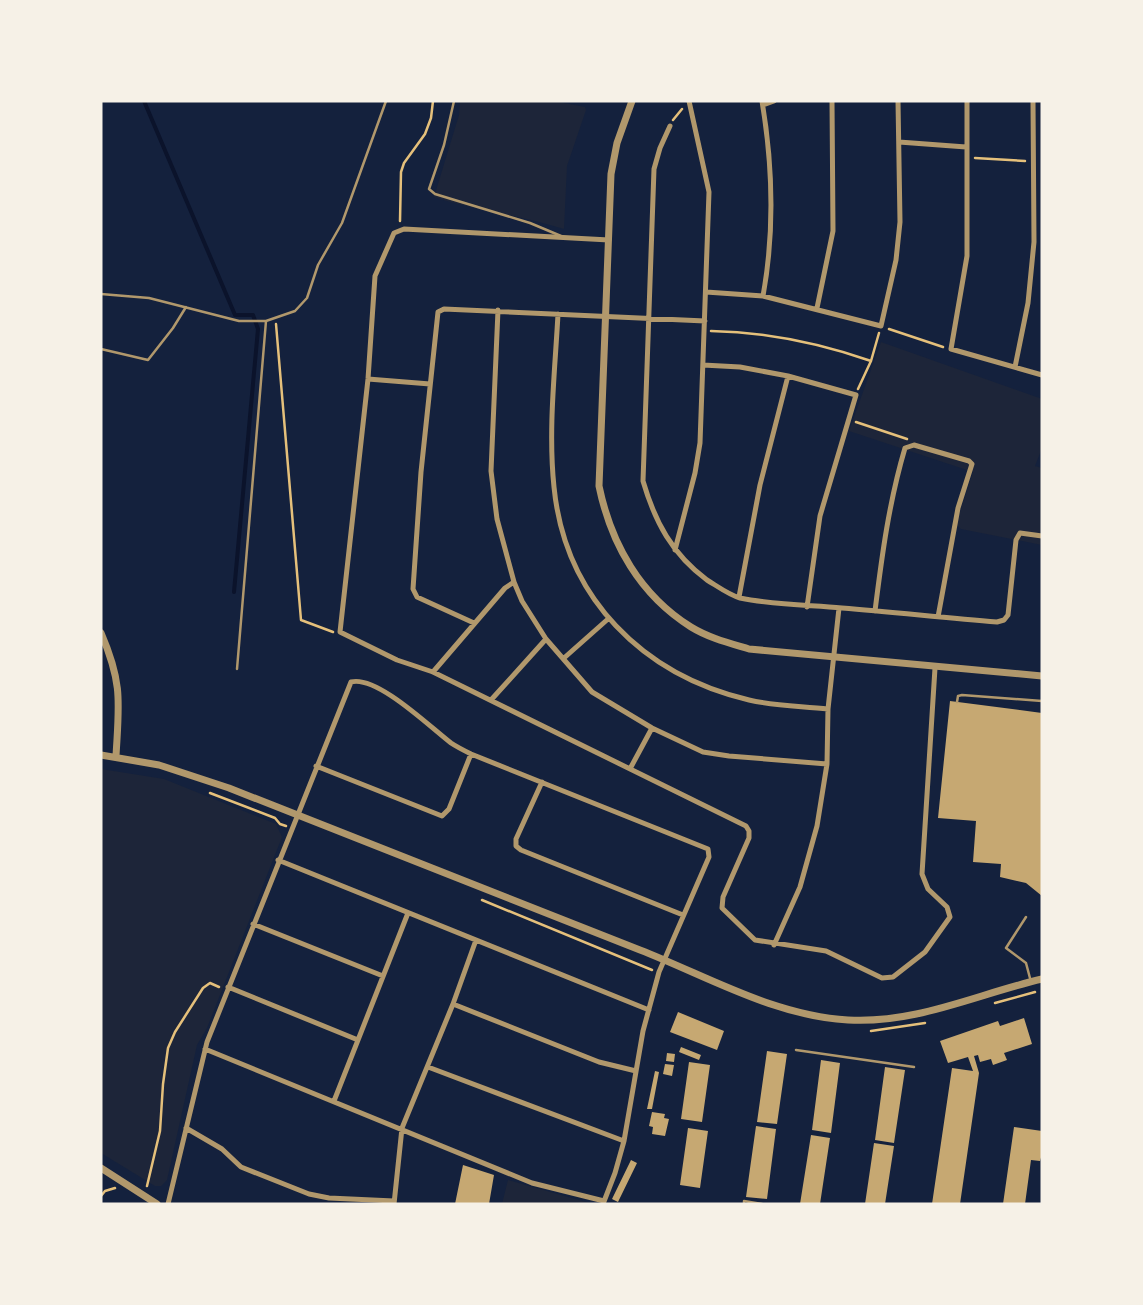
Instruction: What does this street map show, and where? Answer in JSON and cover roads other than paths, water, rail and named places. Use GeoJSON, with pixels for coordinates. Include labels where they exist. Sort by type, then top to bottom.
{"type":"FeatureCollection","features":[{"type":"Feature","properties":{"kind":"street"},"geometry":{"type":"LineString","coordinates":[[632,101],[617,143],[611,174],[599,486],[604,510],[616,542],[638,580],[661,603],[691,627],[717,639],[749,649],[936,668],[1042,676]]}},
{"type":"Feature","properties":{"kind":"street"},"geometry":{"type":"LineString","coordinates":[[675,550],[695,473],[700,443],[705,331],[709,192],[689,101]]}},
{"type":"Feature","properties":{"kind":"street"},"geometry":{"type":"LineString","coordinates":[[763,296],[771,244],[772,178],[769,139],[762,103],[774,101]]}},
{"type":"Feature","properties":{"kind":"street"},"geometry":{"type":"LineString","coordinates":[[817,308],[833,231],[832,101]]}},
{"type":"Feature","properties":{"kind":"street"},"geometry":{"type":"LineString","coordinates":[[706,292],[763,296],[817,308],[881,326],[896,260],[900,222],[898,101]]}},
{"type":"Feature","properties":{"kind":"street"},"geometry":{"type":"LineString","coordinates":[[966,101],[967,256],[951,349],[1042,375]]}},
{"type":"Feature","properties":{"kind":"street"},"geometry":{"type":"LineString","coordinates":[[1015,368],[1032,271],[1033,101]]}},
{"type":"Feature","properties":{"kind":"street"},"geometry":{"type":"LineString","coordinates":[[670,126],[660,148],[654,169],[650,319],[642,481],[661,531],[675,550],[693,569],[715,585],[739,597],[807,606],[997,622],[1004,620],[1008,615],[1016,540],[1020,533],[1042,536]]}},
{"type":"Feature","properties":{"kind":"street"},"geometry":{"type":"LineString","coordinates":[[899,142],[966,147]]}},
{"type":"Feature","properties":{"kind":"street"},"geometry":{"type":"LineString","coordinates":[[609,240],[400,230],[394,233],[375,276],[368,379],[340,632],[396,660],[433,672],[631,767],[746,826],[749,831],[749,838],[723,897],[722,908],[730,918],[755,940],[774,945],[826,951],[882,978],[893,977],[925,952],[950,917],[947,907],[928,889],[922,874],[936,668]]}},
{"type":"Feature","properties":{"kind":"street"},"geometry":{"type":"LineString","coordinates":[[474,623],[417,597],[413,589],[421,472],[436,315],[440,310],[498,310],[705,321]]}},
{"type":"Feature","properties":{"kind":"street"},"geometry":{"type":"LineString","coordinates":[[498,310],[491,471],[496,519],[514,582],[532,619],[546,639],[592,692],[652,728],[703,752],[827,764]]}},
{"type":"Feature","properties":{"kind":"street"},"geometry":{"type":"LineString","coordinates":[[558,314],[552,447],[556,503],[564,540],[573,563],[608,619],[660,664],[698,683],[752,701],[828,709]]}},
{"type":"Feature","properties":{"kind":"street"},"geometry":{"type":"LineString","coordinates":[[703,365],[740,367],[788,376],[856,395],[828,484],[815,537],[807,606]]}},
{"type":"Feature","properties":{"kind":"street"},"geometry":{"type":"LineString","coordinates":[[739,597],[760,485],[788,376]]}},
{"type":"Feature","properties":{"kind":"street"},"geometry":{"type":"LineString","coordinates":[[368,379],[430,384]]}},
{"type":"Feature","properties":{"kind":"street"},"geometry":{"type":"LineString","coordinates":[[874,611],[885,530],[894,484],[905,448],[914,446],[969,461],[972,464],[958,508],[938,617]]}},
{"type":"Feature","properties":{"kind":"street"},"geometry":{"type":"LineString","coordinates":[[433,672],[505,588],[514,582]]}},
{"type":"Feature","properties":{"kind":"street"},"geometry":{"type":"LineString","coordinates":[[774,945],[800,887],[817,826],[827,764],[828,709],[839,608]]}},
{"type":"Feature","properties":{"kind":"street"},"geometry":{"type":"LineString","coordinates":[[564,658],[608,619]]}},
{"type":"Feature","properties":{"kind":"street"},"geometry":{"type":"LineString","coordinates":[[101,633],[118,679],[120,700],[116,756]]}},
{"type":"Feature","properties":{"kind":"street"},"geometry":{"type":"LineString","coordinates":[[491,700],[546,639]]}},
{"type":"Feature","properties":{"kind":"street"},"geometry":{"type":"LineString","coordinates":[[168,1204],[205,1049],[278,860],[351,682],[356,681],[376,688],[415,711],[452,743],[471,754],[708,849],[709,857],[665,960],[649,1010],[624,1141],[616,1173],[603,1202],[532,1183],[470,1159],[402,1128],[205,1049]]}},
{"type":"Feature","properties":{"kind":"street"},"geometry":{"type":"LineString","coordinates":[[631,767],[652,728]]}},
{"type":"Feature","properties":{"kind":"street"},"geometry":{"type":"LineString","coordinates":[[316,766],[442,816],[448,809],[471,754]]}},
{"type":"Feature","properties":{"kind":"street"},"geometry":{"type":"LineString","coordinates":[[101,755],[116,756],[179,771],[297,815],[665,960],[766,1003],[798,1013],[849,1020],[884,1020],[926,1012],[1042,979]]}},
{"type":"Feature","properties":{"kind":"street"},"geometry":{"type":"LineString","coordinates":[[542,782],[516,839],[516,846],[521,850],[683,915]]}},
{"type":"Feature","properties":{"kind":"street"},"geometry":{"type":"LineString","coordinates":[[278,860],[649,1010]]}},
{"type":"Feature","properties":{"kind":"street"},"geometry":{"type":"LineString","coordinates":[[334,1101],[408,913]]}},
{"type":"Feature","properties":{"kind":"street"},"geometry":{"type":"LineString","coordinates":[[254,924],[383,976]]}},
{"type":"Feature","properties":{"kind":"street"},"geometry":{"type":"LineString","coordinates":[[186,1128],[222,1149],[241,1167],[309,1194],[329,1198],[394,1202],[402,1128],[453,1004],[476,940]]}},
{"type":"Feature","properties":{"kind":"street"},"geometry":{"type":"LineString","coordinates":[[228,989],[358,1040]]}},
{"type":"Feature","properties":{"kind":"street"},"geometry":{"type":"LineString","coordinates":[[453,1004],[599,1062],[636,1071]]}},
{"type":"Feature","properties":{"kind":"street"},"geometry":{"type":"LineString","coordinates":[[428,1067],[624,1141]]}},
{"type":"Feature","properties":{"kind":"street"},"geometry":{"type":"LineString","coordinates":[[101,1168],[157,1204]]}},
{"type":"Feature","properties":{"kind":"lane"},"geometry":{"type":"LineString","coordinates":[[101,294],[148,298],[210,315],[249,321],[266,321],[295,311],[310,291],[318,265],[342,223],[386,101]]}},
{"type":"Feature","properties":{"kind":"lane"},"geometry":{"type":"LineString","coordinates":[[454,101],[444,145],[429,189],[435,194],[530,223],[564,238]]}},
{"type":"Feature","properties":{"kind":"lane"},"geometry":{"type":"LineString","coordinates":[[101,349],[148,360],[173,328],[186,307]]}},
{"type":"Feature","properties":{"kind":"lane"},"geometry":{"type":"LineString","coordinates":[[237,669],[266,321]]}},
{"type":"Feature","properties":{"kind":"lane"},"geometry":{"type":"LineString","coordinates":[[957,702],[958,696],[962,695],[1042,701]]}},
{"type":"Feature","properties":{"kind":"lane"},"geometry":{"type":"LineString","coordinates":[[1026,917],[1006,948],[1026,963],[1031,982]]}},
{"type":"Feature","properties":{"kind":"lane"},"geometry":{"type":"LineString","coordinates":[[796,1050],[914,1067]]}},
{"type":"Feature","properties":{"kind":"lane"},"geometry":{"type":"LineString","coordinates":[[744,1204],[744,1201],[762,1204]]}},
{"type":"Feature","properties":{"kind":"waterway"},"geometry":{"type":"LineString","coordinates":[[144,101],[235,315],[253,315],[258,329],[234,592]]}}]}
